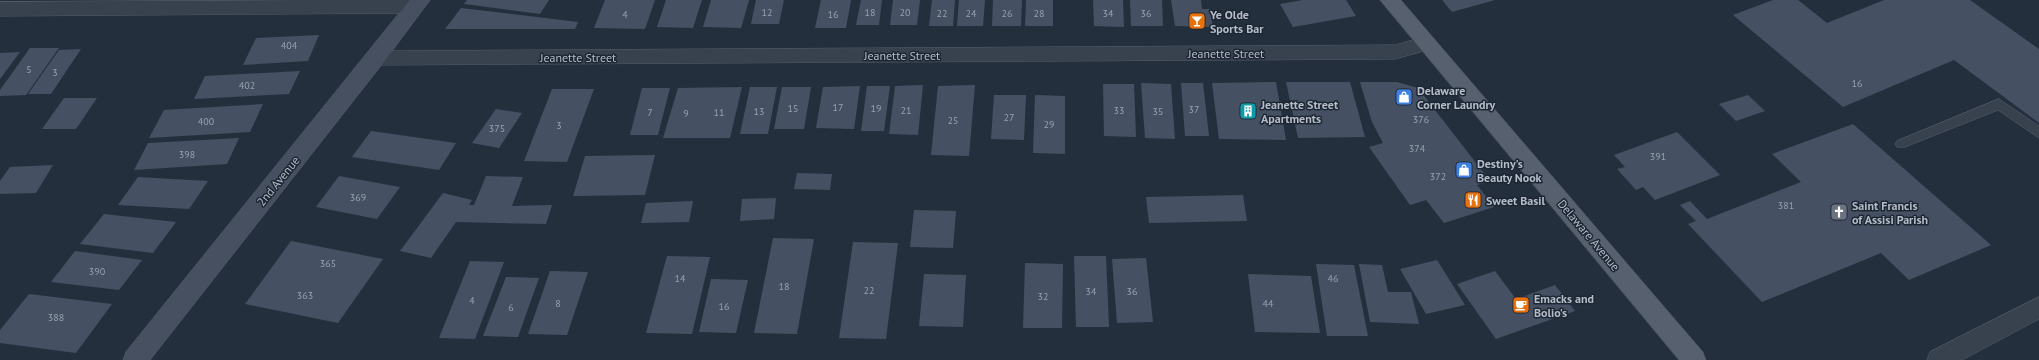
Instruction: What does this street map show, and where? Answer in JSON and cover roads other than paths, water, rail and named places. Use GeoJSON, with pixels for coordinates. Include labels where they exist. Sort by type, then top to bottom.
{"type":"FeatureCollection","features":[{"type":"Feature","properties":{"kind":"main road","name":"Delaware Avenue"},"geometry":{"type":"LineString","coordinates":[[1390,0],[1694,360]]}},
{"type":"Feature","properties":{"kind":"street"},"geometry":{"type":"LineString","coordinates":[[0,9],[418,3]]}},
{"type":"Feature","properties":{"kind":"street","name":"2nd Avenue"},"geometry":{"type":"LineString","coordinates":[[135,360],[376,58],[418,3]]}},
{"type":"Feature","properties":{"kind":"street","name":"Jeanette Street"},"geometry":{"type":"LineString","coordinates":[[376,58],[1395,52],[1427,43]]}},
{"type":"Feature","properties":{"kind":"street"},"geometry":{"type":"LineString","coordinates":[[1939,360],[2039,307]]}},
{"type":"Feature","properties":{"kind":"lane"},"geometry":{"type":"LineString","coordinates":[[1901,144],[1999,104],[2039,133]]}},
{"type":"Feature","properties":{"kind":"place","name":"Ye Olde Sports Bar"},"geometry":{"type":"Point","coordinates":[1197,21]}},
{"type":"Feature","properties":{"kind":"place","name":"Delaware Corner Laundry"},"geometry":{"type":"Point","coordinates":[1404,97]}},
{"type":"Feature","properties":{"kind":"place","name":"Jeanette Street Apartments"},"geometry":{"type":"Point","coordinates":[1248,111]}},
{"type":"Feature","properties":{"kind":"place","name":"Destiny's Beauty Nook"},"geometry":{"type":"Point","coordinates":[1464,170]}},
{"type":"Feature","properties":{"kind":"place","name":"Sweet Basil"},"geometry":{"type":"Point","coordinates":[1473,200]}},
{"type":"Feature","properties":{"kind":"place","name":"Saint Francis of Assisi Parish"},"geometry":{"type":"Point","coordinates":[1839,212]}},
{"type":"Feature","properties":{"kind":"place","name":"Emacks and Bolio's"},"geometry":{"type":"Point","coordinates":[1521,305]}}]}
